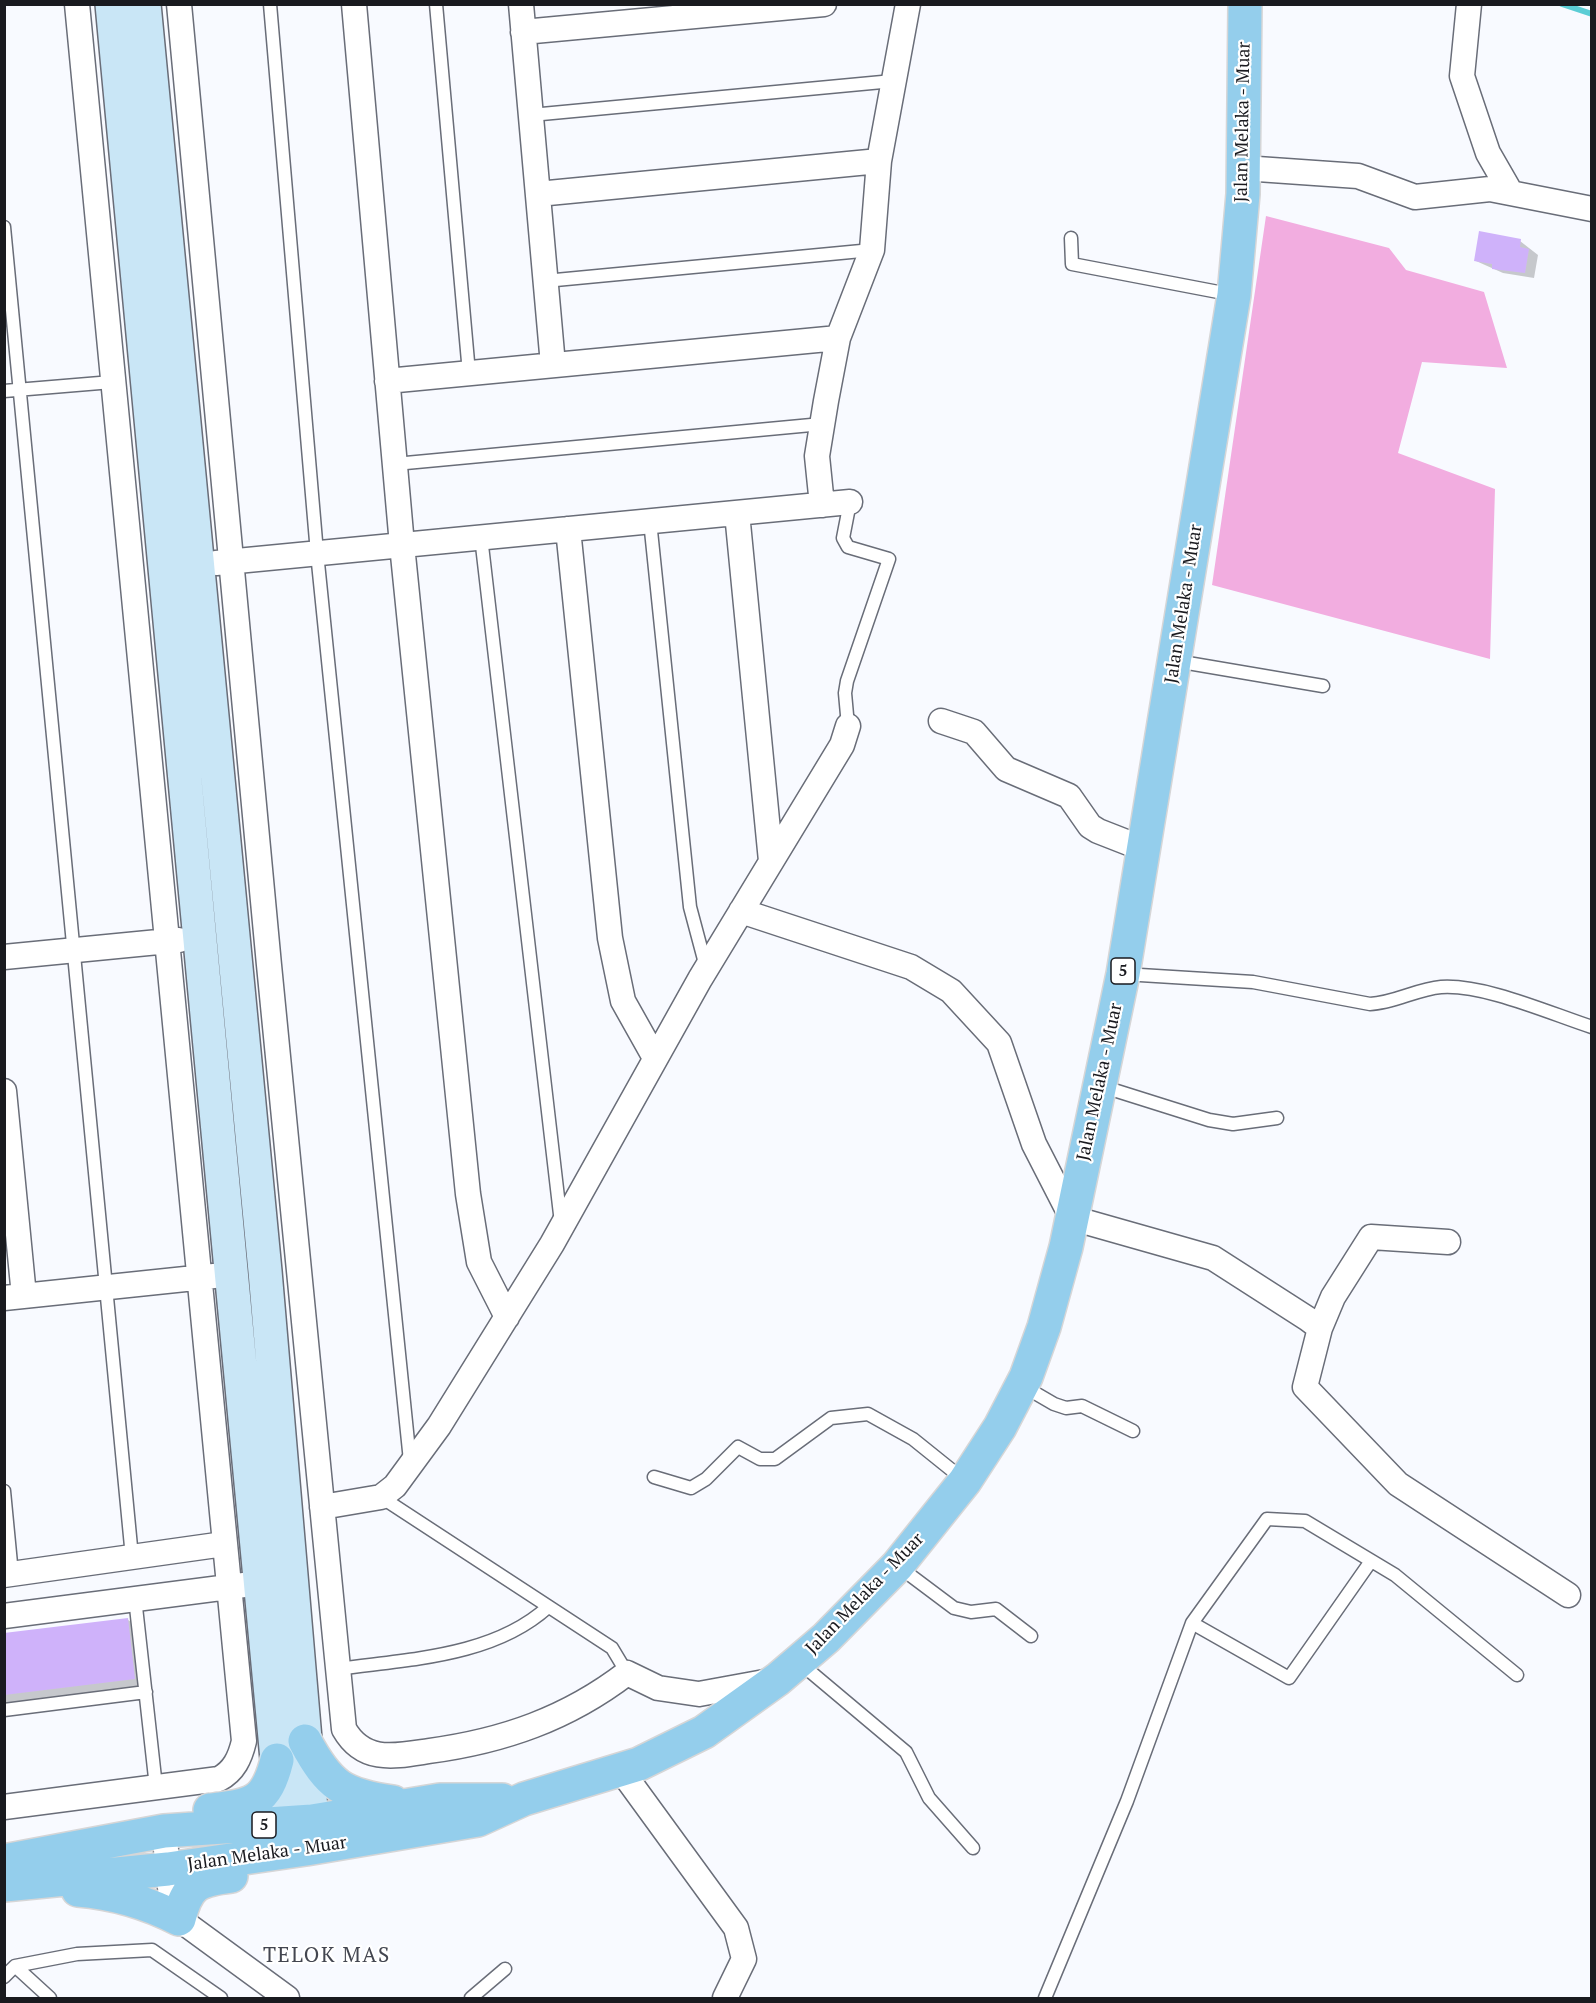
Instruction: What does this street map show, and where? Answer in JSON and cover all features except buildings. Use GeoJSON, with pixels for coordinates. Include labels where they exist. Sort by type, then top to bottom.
{"type":"FeatureCollection","features":[{"type":"Feature","properties":{"kind":"main road","name":"Jalan Melaka - Muar"},"geometry":{"type":"LineString","coordinates":[[5,1873],[164,1831],[300,1831],[478,1820],[525,1799],[631,1769],[704,1731],[789,1671],[897,1566],[965,1481],[1000,1427],[1022,1385],[1044,1327],[1072,1218],[1123,974],[1234,295],[1243,168],[1245,4]]}},
{"type":"Feature","properties":{"kind":"main road"},"geometry":{"type":"LineString","coordinates":[[305,1740],[319,1767],[335,1785],[364,1798],[412,1805]]}},
{"type":"Feature","properties":{"kind":"main road"},"geometry":{"type":"LineString","coordinates":[[5,1873],[51,1835],[85,1826],[242,1806],[258,1800],[271,1784],[276,1760]]}},
{"type":"Feature","properties":{"kind":"main road"},"geometry":{"type":"LineString","coordinates":[[5,1873],[107,1892],[152,1905],[179,1919],[184,1899],[192,1887],[213,1878],[351,1864],[481,1839],[541,1817],[631,1769]]}},
{"type":"Feature","properties":{"kind":"main road","name":"Jalan Melaka - Muar"},"geometry":{"type":"LineString","coordinates":[[5,1873],[168,1869],[300,1831],[412,1805],[440,1800],[525,1799]]}},
{"type":"Feature","properties":{"kind":"street"},"geometry":{"type":"LineString","coordinates":[[77,4],[224,1544],[244,1585],[276,1760],[300,1831]]}},
{"type":"Feature","properties":{"kind":"street"},"geometry":{"type":"LineString","coordinates":[[4,1807],[219,1779],[229,1774],[240,1757],[244,1741],[244,1585],[230,1274],[112,4]]}},
{"type":"Feature","properties":{"kind":"street"},"geometry":{"type":"LineString","coordinates":[[144,4],[266,1271],[305,1740],[300,1831]]}},
{"type":"Feature","properties":{"kind":"street"},"geometry":{"type":"LineString","coordinates":[[179,4],[344,1730],[350,1740],[361,1749],[385,1757],[470,1746],[522,1732],[598,1695],[627,1673],[658,1688],[699,1694],[789,1671]]}},
{"type":"Feature","properties":{"kind":"street"},"geometry":{"type":"LineString","coordinates":[[354,4],[402,545],[444,977],[472,1230],[479,1262],[507,1317]]}},
{"type":"Feature","properties":{"kind":"street"},"geometry":{"type":"LineString","coordinates":[[521,4],[553,365]]}},
{"type":"Feature","properties":{"kind":"street"},"geometry":{"type":"LineString","coordinates":[[523,32],[824,4]]}},
{"type":"Feature","properties":{"kind":"street"},"geometry":{"type":"LineString","coordinates":[[822,505],[817,456],[822,424],[838,338],[872,250],[879,162],[908,4]]}},
{"type":"Feature","properties":{"kind":"street"},"geometry":{"type":"LineString","coordinates":[[1469,4],[1462,76],[1488,153],[1511,193]]}},
{"type":"Feature","properties":{"kind":"street"},"geometry":{"type":"LineString","coordinates":[[538,194],[879,162]]}},
{"type":"Feature","properties":{"kind":"street"},"geometry":{"type":"LineString","coordinates":[[1243,168],[1358,176],[1416,197],[1490,189],[1592,209]]}},
{"type":"Feature","properties":{"kind":"street"},"geometry":{"type":"LineString","coordinates":[[387,381],[838,338]]}},
{"type":"Feature","properties":{"kind":"street"},"geometry":{"type":"LineString","coordinates":[[166,567],[850,502]]}},
{"type":"Feature","properties":{"kind":"street"},"geometry":{"type":"LineString","coordinates":[[737,513],[771,861]]}},
{"type":"Feature","properties":{"kind":"street"},"geometry":{"type":"LineString","coordinates":[[568,529],[610,938],[623,1001],[655,1058]]}},
{"type":"Feature","properties":{"kind":"street"},"geometry":{"type":"LineString","coordinates":[[941,721],[974,732],[1006,769],[1069,796],[1090,826],[1144,849]]}},
{"type":"Feature","properties":{"kind":"street"},"geometry":{"type":"LineString","coordinates":[[288,1535],[381,1497],[395,1486],[439,1426],[562,1227],[706,968],[842,745],[848,726]]}},
{"type":"Feature","properties":{"kind":"street"},"geometry":{"type":"LineString","coordinates":[[741,911],[911,967],[951,992],[999,1043],[1034,1144],[1072,1218],[1213,1258],[1320,1328]]}},
{"type":"Feature","properties":{"kind":"street"},"geometry":{"type":"LineString","coordinates":[[4,957],[200,938]]}},
{"type":"Feature","properties":{"kind":"street"},"geometry":{"type":"LineString","coordinates":[[4,1091],[14,1297],[266,1271]]}},
{"type":"Feature","properties":{"kind":"street"},"geometry":{"type":"LineString","coordinates":[[1448,1242],[1371,1237],[1333,1297],[1320,1328],[1305,1387],[1398,1484],[1568,1595]]}},
{"type":"Feature","properties":{"kind":"street"},"geometry":{"type":"LineString","coordinates":[[8,1574],[224,1544]]}},
{"type":"Feature","properties":{"kind":"street"},"geometry":{"type":"LineString","coordinates":[[4,1616],[244,1585]]}},
{"type":"Feature","properties":{"kind":"street"},"geometry":{"type":"LineString","coordinates":[[631,1769],[736,1928],[744,1959],[725,1998]]}},
{"type":"Feature","properties":{"kind":"street"},"geometry":{"type":"LineString","coordinates":[[164,1831],[171,1897],[179,1919],[287,1998]]}},
{"type":"Feature","properties":{"kind":"lane"},"geometry":{"type":"LineString","coordinates":[[270,4],[317,553],[411,1465]]}},
{"type":"Feature","properties":{"kind":"lane"},"geometry":{"type":"LineString","coordinates":[[435,4],[469,373]]}},
{"type":"Feature","properties":{"kind":"lane"},"geometry":{"type":"LineString","coordinates":[[531,115],[893,81]]}},
{"type":"Feature","properties":{"kind":"lane"},"geometry":{"type":"LineString","coordinates":[[4,227],[132,1557]]}},
{"type":"Feature","properties":{"kind":"lane"},"geometry":{"type":"LineString","coordinates":[[1071,238],[1072,264],[1234,295]]}},
{"type":"Feature","properties":{"kind":"lane"},"geometry":{"type":"LineString","coordinates":[[546,281],[872,250]]}},
{"type":"Feature","properties":{"kind":"lane"},"geometry":{"type":"LineString","coordinates":[[4,391],[112,382]]}},
{"type":"Feature","properties":{"kind":"lane"},"geometry":{"type":"LineString","coordinates":[[395,464],[822,424]]}},
{"type":"Feature","properties":{"kind":"lane"},"geometry":{"type":"LineString","coordinates":[[848,726],[845,693],[847,681],[889,559],[848,547],[843,538],[850,502]]}},
{"type":"Feature","properties":{"kind":"lane"},"geometry":{"type":"LineString","coordinates":[[650,521],[690,907],[706,968]]}},
{"type":"Feature","properties":{"kind":"lane"},"geometry":{"type":"LineString","coordinates":[[481,537],[562,1227]]}},
{"type":"Feature","properties":{"kind":"lane"},"geometry":{"type":"LineString","coordinates":[[1175,661],[1323,686]]}},
{"type":"Feature","properties":{"kind":"lane"},"geometry":{"type":"LineString","coordinates":[[1123,974],[1253,982],[1370,1004],[1383,1004],[1438,988],[1455,987],[1484,992],[1592,1027]]}},
{"type":"Feature","properties":{"kind":"lane"},"geometry":{"type":"LineString","coordinates":[[1100,1085],[1209,1120],[1233,1124],[1277,1118]]}},
{"type":"Feature","properties":{"kind":"lane"},"geometry":{"type":"LineString","coordinates":[[1022,1385],[1054,1404],[1066,1408],[1082,1406],[1133,1431]]}},
{"type":"Feature","properties":{"kind":"lane"},"geometry":{"type":"LineString","coordinates":[[654,1477],[691,1488],[706,1479],[738,1447],[760,1459],[776,1459],[831,1418],[868,1414],[913,1439],[965,1481]]}},
{"type":"Feature","properties":{"kind":"lane"},"geometry":{"type":"LineString","coordinates":[[4,1491],[8,1574]]}},
{"type":"Feature","properties":{"kind":"lane"},"geometry":{"type":"LineString","coordinates":[[381,1497],[612,1648],[627,1673]]}},
{"type":"Feature","properties":{"kind":"lane"},"geometry":{"type":"LineString","coordinates":[[1045,1998],[1127,1801],[1192,1623],[1267,1519],[1305,1521],[1395,1575],[1517,1675]]}},
{"type":"Feature","properties":{"kind":"lane"},"geometry":{"type":"LineString","coordinates":[[1192,1623],[1289,1678],[1371,1561]]}},
{"type":"Feature","properties":{"kind":"lane"},"geometry":{"type":"LineString","coordinates":[[897,1566],[954,1608],[971,1612],[996,1609],[1031,1636]]}},
{"type":"Feature","properties":{"kind":"lane"},"geometry":{"type":"LineString","coordinates":[[135,1598],[156,1787]]}},
{"type":"Feature","properties":{"kind":"lane"},"geometry":{"type":"LineString","coordinates":[[338,1669],[457,1652],[530,1623],[548,1607]]}},
{"type":"Feature","properties":{"kind":"lane"},"geometry":{"type":"LineString","coordinates":[[789,1671],[906,1752],[929,1798],[973,1848]]}},
{"type":"Feature","properties":{"kind":"lane"},"geometry":{"type":"LineString","coordinates":[[4,1710],[146,1692]]}},
{"type":"Feature","properties":{"kind":"lane"},"geometry":{"type":"LineString","coordinates":[[4,1977],[15,1966],[77,1954],[152,1950],[220,1998]]}},
{"type":"Feature","properties":{"kind":"lane"},"geometry":{"type":"LineString","coordinates":[[15,1966],[50,1998]]}},
{"type":"Feature","properties":{"kind":"lane"},"geometry":{"type":"LineString","coordinates":[[471,1998],[505,1969]]}},
{"type":"Feature","properties":{"kind":"shaded area"},"geometry":{"type":"Polygon","coordinates":[[[1266,216],[1389,248],[1406,270],[1484,292],[1507,368],[1422,362],[1398,453],[1495,489],[1490,659],[1212,585],[1266,216]]]}},
{"type":"Feature","properties":{"kind":"waterway"},"geometry":{"type":"LineString","coordinates":[[1562,4],[1592,14]]}},
{"type":"Feature","properties":{"kind":"district","name":"TELOK MAS"},"geometry":{"type":"Point","coordinates":[327,1956]}}]}
